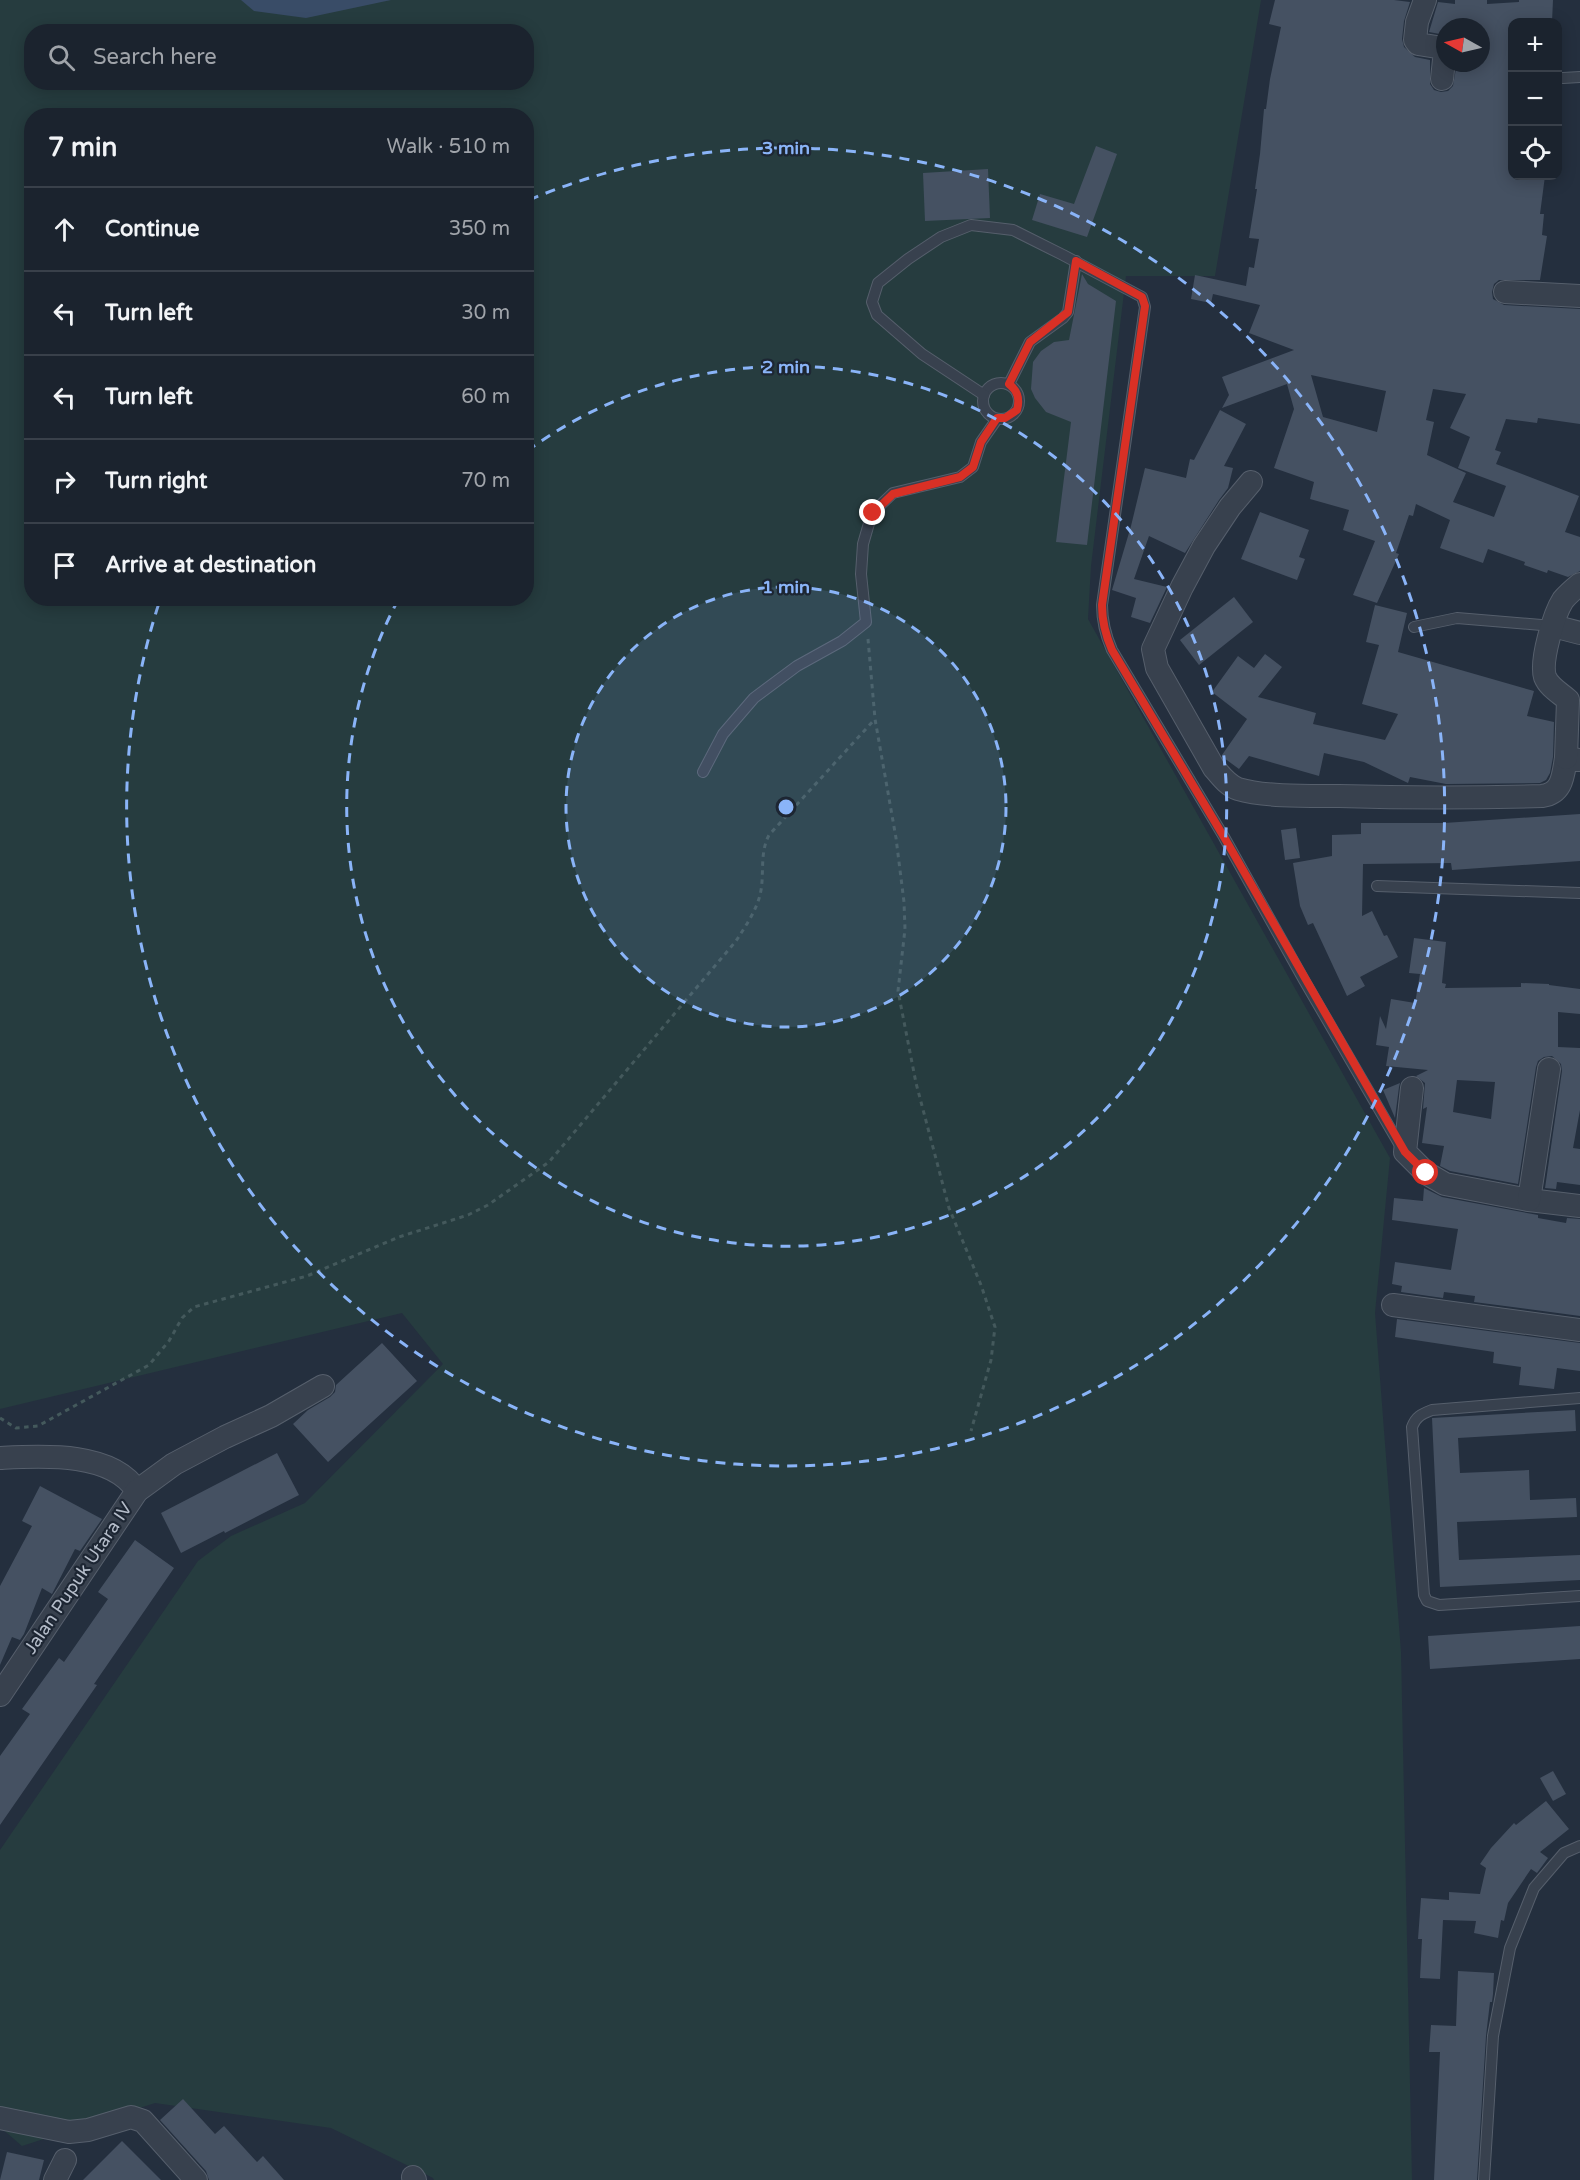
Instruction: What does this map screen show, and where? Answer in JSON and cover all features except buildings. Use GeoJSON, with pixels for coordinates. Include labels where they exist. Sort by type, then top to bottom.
{"type":"FeatureCollection","features":[{"type":"Feature","properties":{"kind":"street"},"geometry":{"type":"LineString","coordinates":[[1425,0],[1417,22],[1415,40],[1418,44],[1445,50],[1442,79]]}},
{"type":"Feature","properties":{"kind":"street"},"geometry":{"type":"LineString","coordinates":[[1505,292],[1580,296]]}},
{"type":"Feature","properties":{"kind":"street"},"geometry":{"type":"LineString","coordinates":[[1251,482],[1230,507],[1204,546],[1182,586],[1154,649],[1156,669],[1214,768],[1234,788],[1251,792],[1325,796],[1464,799],[1550,795],[1560,786],[1573,759],[1574,697],[1548,683],[1544,674],[1544,662],[1553,626],[1563,600],[1580,584]]}},
{"type":"Feature","properties":{"kind":"street"},"geometry":{"type":"LineString","coordinates":[[1553,626],[1580,633]]}},
{"type":"Feature","properties":{"kind":"street"},"geometry":{"type":"LineString","coordinates":[[1529,1200],[1549,1069]]}},
{"type":"Feature","properties":{"kind":"street"},"geometry":{"type":"LineString","coordinates":[[1412,1088],[1405,1152],[1426,1173],[1445,1184],[1529,1200],[1580,1206]]}},
{"type":"Feature","properties":{"kind":"street"},"geometry":{"type":"LineString","coordinates":[[1393,1305],[1580,1330]]}},
{"type":"Feature","properties":{"kind":"street"},"geometry":{"type":"LineString","coordinates":[[0,1458],[70,1457],[90,1462],[122,1475],[130,1481],[136,1491],[174,1464],[271,1416],[323,1386]]}},
{"type":"Feature","properties":{"kind":"street","name":"Jalan Pupuk Utara IV"},"geometry":{"type":"LineString","coordinates":[[0,1695],[136,1491]]}},
{"type":"Feature","properties":{"kind":"street"},"geometry":{"type":"LineString","coordinates":[[0,2118],[69,2132],[88,2130],[131,2117],[137,2118],[196,2180]]}},
{"type":"Feature","properties":{"kind":"lane"},"geometry":{"type":"LineString","coordinates":[[1563,78],[1580,77]]}},
{"type":"Feature","properties":{"kind":"lane"},"geometry":{"type":"LineString","coordinates":[[984,395],[922,354],[877,315],[872,302],[878,283],[940,237],[971,225],[1013,230],[1142,297],[1145,306],[1102,605],[1105,634],[1112,650],[1224,837],[1405,1152]]}},
{"type":"Feature","properties":{"kind":"lane"},"geometry":{"type":"LineString","coordinates":[[1009,384],[1030,342],[1068,312],[1076,261]]}},
{"type":"Feature","properties":{"kind":"lane"},"geometry":{"type":"LineString","coordinates":[[999,383],[1009,384],[1018,396],[1017,410],[1005,418],[990,416],[985,410],[984,395],[989,387],[999,383]]}},
{"type":"Feature","properties":{"kind":"lane"},"geometry":{"type":"LineString","coordinates":[[703,772],[723,734],[754,698],[797,666],[842,641],[866,622],[861,574],[863,544],[873,513],[893,494],[960,477],[973,467],[981,442],[997,418]]}},
{"type":"Feature","properties":{"kind":"lane"},"geometry":{"type":"LineString","coordinates":[[1414,627],[1457,618],[1553,626]]}},
{"type":"Feature","properties":{"kind":"lane"},"geometry":{"type":"LineString","coordinates":[[1377,886],[1580,894]]}},
{"type":"Feature","properties":{"kind":"lane"},"geometry":{"type":"LineString","coordinates":[[1580,1398],[1432,1410],[1421,1414],[1412,1427],[1424,1595],[1427,1601],[1439,1605],[1580,1596]]}},
{"type":"Feature","properties":{"kind":"lane"},"geometry":{"type":"LineString","coordinates":[[1484,2180],[1493,2036],[1510,1948],[1534,1888],[1564,1853],[1580,1846]]}},
{"type":"Feature","properties":{"kind":"path"},"geometry":{"type":"LineString","coordinates":[[866,622],[874,719],[896,838],[904,902],[905,928],[898,991],[916,1083],[949,1208],[981,1285],[995,1327],[991,1360],[972,1431]]}},
{"type":"Feature","properties":{"kind":"path"},"geometry":{"type":"LineString","coordinates":[[0,1418],[16,1428],[38,1426],[149,1365],[169,1341],[187,1312],[194,1307],[307,1276],[399,1237],[468,1215],[488,1205],[549,1162],[736,941],[752,915],[760,895],[763,851],[769,835],[874,719]]}},
{"type":"Feature","properties":{"kind":"green space"},"geometry":{"type":"Polygon","coordinates":[[[0,0],[1261,0],[1215,276],[1126,276],[1091,566],[1088,619],[1390,1158],[1375,1313],[1401,1652],[1412,2180],[434,2180],[331,2128],[155,2103],[22,2146],[0,2127],[0,1850],[198,1561],[231,1536],[305,1503],[443,1364],[402,1313],[0,1409],[0,0]]]}},
{"type":"Feature","properties":{"kind":"water"},"geometry":{"type":"Polygon","coordinates":[[[241,0],[391,0],[306,18],[254,11],[241,0]]]}},
{"type":"Feature","properties":{"kind":"route"},"geometry":{"type":"LineString","coordinates":[[873,513],[893,494],[960,477],[973,467],[981,442],[997,418],[1005,418],[1017,410],[1018,396],[1009,384],[1030,342],[1068,312],[1076,261],[1142,297],[1145,306],[1102,605],[1105,634],[1112,650],[1224,837],[1304,980],[1405,1152],[1426,1173]]}}]}
